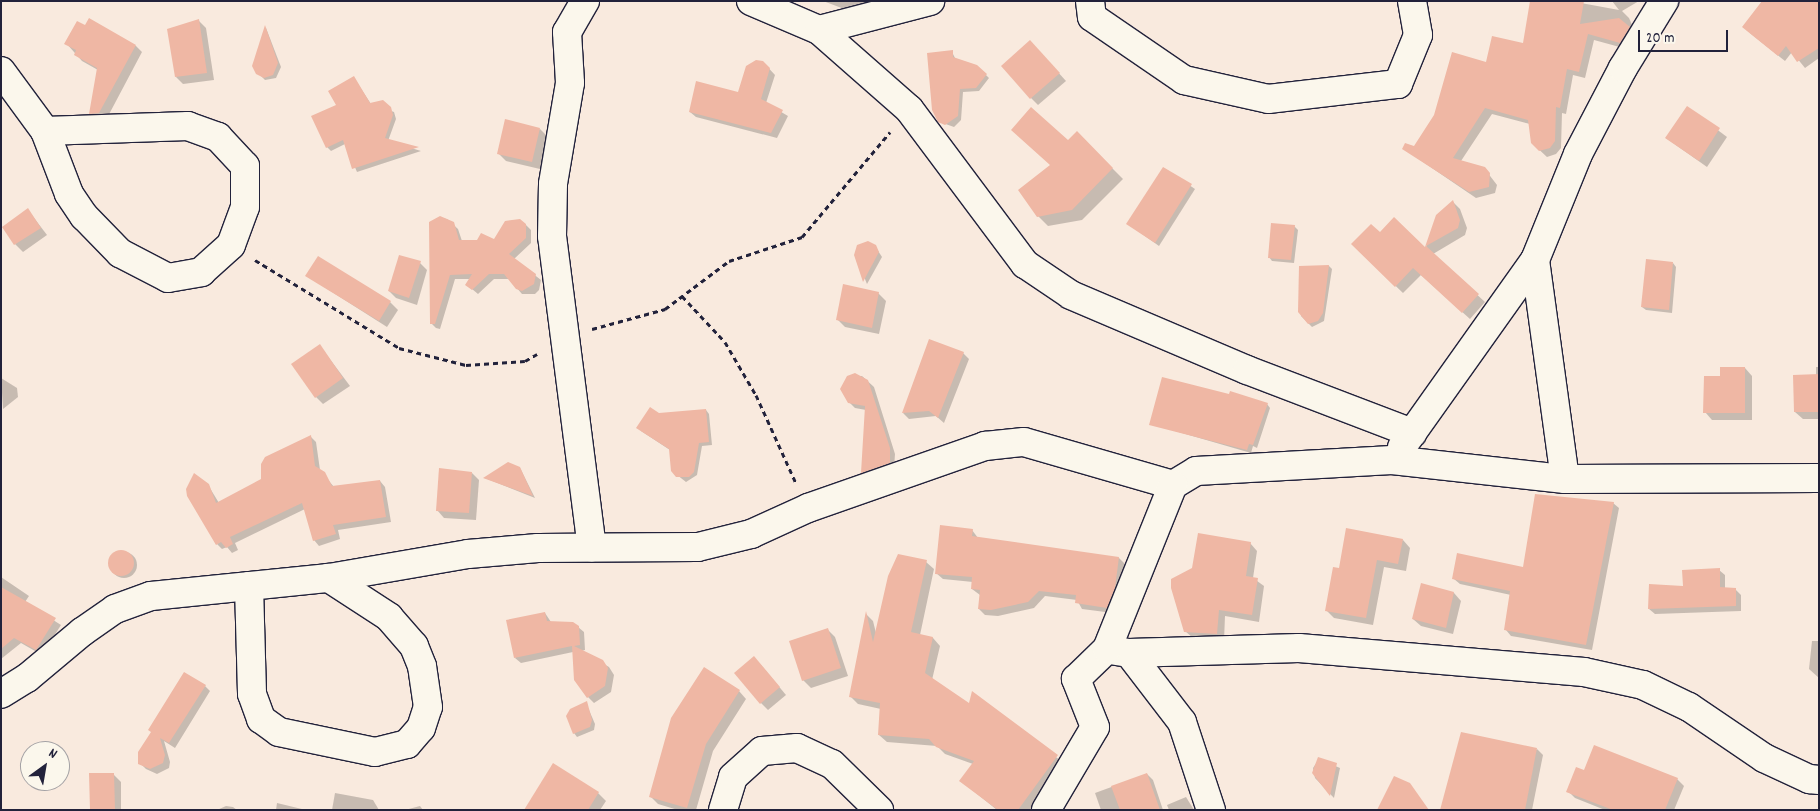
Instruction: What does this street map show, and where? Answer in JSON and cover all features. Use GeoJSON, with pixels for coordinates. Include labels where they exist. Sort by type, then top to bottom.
{"type":"FeatureCollection","features":[{"type":"Feature","properties":{"kind":"street"},"geometry":{"type":"LineString","coordinates":[[585,1],[568,32],[570,83],[552,184],[552,236],[592,548]]}},
{"type":"Feature","properties":{"kind":"street"},"geometry":{"type":"LineString","coordinates":[[751,1],[819,30],[909,109],[1025,264],[1071,295],[1247,370],[1412,433]]}},
{"type":"Feature","properties":{"kind":"street"},"geometry":{"type":"LineString","coordinates":[[819,30],[930,1]]}},
{"type":"Feature","properties":{"kind":"street"},"geometry":{"type":"LineString","coordinates":[[1090,1],[1092,16],[1184,80],[1268,99],[1398,84],[1418,35],[1412,1]]}},
{"type":"Feature","properties":{"kind":"street"},"geometry":{"type":"LineString","coordinates":[[1392,460],[1535,260],[1578,154],[1623,68],[1664,1]]}},
{"type":"Feature","properties":{"kind":"street"},"geometry":{"type":"LineString","coordinates":[[1,71],[45,131],[69,194],[84,216],[120,253],[168,278],[201,272],[231,245],[245,208],[245,166],[218,137],[188,126],[45,131]]}},
{"type":"Feature","properties":{"kind":"street"},"geometry":{"type":"LineString","coordinates":[[1535,260],[1565,479]]}},
{"type":"Feature","properties":{"kind":"street"},"geometry":{"type":"LineString","coordinates":[[1,694],[27,678],[82,632],[115,610],[151,596],[329,578],[468,554],[592,548],[698,547],[751,534],[808,508],[985,446],[1024,442],[1173,485]]}},
{"type":"Feature","properties":{"kind":"street"},"geometry":{"type":"LineString","coordinates":[[1118,651],[1173,485],[1196,471],[1392,460],[1565,479],[1819,478]]}},
{"type":"Feature","properties":{"kind":"street"},"geometry":{"type":"LineString","coordinates":[[249,586],[252,694],[261,719],[279,732],[375,752],[407,744],[421,728],[428,707],[422,666],[414,646],[389,618],[329,578]]}},
{"type":"Feature","properties":{"kind":"street"},"geometry":{"type":"LineString","coordinates":[[1046,810],[1095,727],[1076,679],[1118,651],[1299,648],[1584,672],[1643,685],[1689,707],[1764,758],[1809,779],[1819,780]]}},
{"type":"Feature","properties":{"kind":"street"},"geometry":{"type":"LineString","coordinates":[[1118,651],[1182,722],[1211,810]]}},
{"type":"Feature","properties":{"kind":"street"},"geometry":{"type":"LineString","coordinates":[[723,810],[733,777],[762,751],[797,748],[832,764],[879,810]]}},
{"type":"Feature","properties":{"kind":"path"},"geometry":{"type":"LineString","coordinates":[[682,296],[725,342],[756,395],[808,508]]}},
{"type":"Feature","properties":{"kind":"building"},"geometry":{"type":"Polygon","coordinates":[[[1530,1],[1584,1],[1580,24],[1619,18],[1630,27],[1620,43],[1588,34],[1579,72],[1567,69],[1560,108],[1556,107],[1555,141],[1550,148],[1539,151],[1531,143],[1528,120],[1485,108],[1453,158],[1485,167],[1490,173],[1489,187],[1469,192],[1402,149],[1405,143],[1414,146],[1434,115],[1452,52],[1486,62],[1492,36],[1523,43],[1530,1]]]}},
{"type":"Feature","properties":{"kind":"building"},"geometry":{"type":"Polygon","coordinates":[[[1762,1],[1819,1],[1819,48],[1797,62],[1786,46],[1778,56],[1742,27],[1762,1]]]}},
{"type":"Feature","properties":{"kind":"building"},"geometry":{"type":"Polygon","coordinates":[[[89,18],[136,45],[99,113],[89,114],[97,68],[74,55],[76,50],[64,44],[77,21],[85,25],[89,18]]]}},
{"type":"Feature","properties":{"kind":"building"},"geometry":{"type":"Polygon","coordinates":[[[199,19],[207,73],[175,77],[167,29],[199,19]]]}},
{"type":"Feature","properties":{"kind":"building"},"geometry":{"type":"Polygon","coordinates":[[[265,25],[278,63],[273,75],[264,78],[256,74],[252,66],[265,25]]]}},
{"type":"Feature","properties":{"kind":"building"},"geometry":{"type":"Polygon","coordinates":[[[1030,40],[1060,73],[1030,99],[1001,66],[1030,40]]]}},
{"type":"Feature","properties":{"kind":"building"},"geometry":{"type":"Polygon","coordinates":[[[953,50],[953,57],[977,65],[987,74],[976,88],[960,89],[958,116],[945,125],[938,122],[932,110],[927,53],[953,50]]]}},
{"type":"Feature","properties":{"kind":"building"},"geometry":{"type":"Polygon","coordinates":[[[756,60],[763,61],[770,68],[761,99],[783,110],[771,133],[689,112],[696,81],[738,92],[746,66],[756,60]]]}},
{"type":"Feature","properties":{"kind":"building"},"geometry":{"type":"Polygon","coordinates":[[[354,76],[370,103],[383,100],[391,107],[393,115],[385,138],[419,147],[352,169],[343,140],[326,148],[311,116],[336,105],[328,91],[354,76]]]}},
{"type":"Feature","properties":{"kind":"building"},"geometry":{"type":"Polygon","coordinates":[[[1687,106],[1720,128],[1699,161],[1665,138],[1687,106]]]}},
{"type":"Feature","properties":{"kind":"building"},"geometry":{"type":"Polygon","coordinates":[[[1031,107],[1068,140],[1077,131],[1113,168],[1072,210],[1037,217],[1018,190],[1050,165],[1011,130],[1031,107]]]}},
{"type":"Feature","properties":{"kind":"building"},"geometry":{"type":"Polygon","coordinates":[[[505,119],[540,128],[532,162],[497,154],[505,119]]]}},
{"type":"Feature","properties":{"kind":"building"},"geometry":{"type":"Polygon","coordinates":[[[1163,167],[1192,184],[1155,243],[1126,224],[1163,167]]]}},
{"type":"Feature","properties":{"kind":"building"},"geometry":{"type":"Polygon","coordinates":[[[1453,200],[1460,220],[1458,228],[1426,246],[1479,294],[1462,313],[1413,268],[1395,287],[1351,244],[1371,224],[1380,232],[1394,217],[1425,247],[1436,215],[1453,200]]]}},
{"type":"Feature","properties":{"kind":"building"},"geometry":{"type":"Polygon","coordinates":[[[28,208],[41,228],[14,245],[2,227],[28,208]]]}},
{"type":"Feature","properties":{"kind":"building"},"geometry":{"type":"Polygon","coordinates":[[[440,216],[454,222],[459,240],[477,240],[481,233],[494,239],[505,221],[520,219],[526,224],[526,238],[509,254],[536,274],[534,284],[522,291],[516,289],[504,274],[489,274],[472,290],[465,285],[472,274],[450,275],[435,324],[430,324],[429,222],[440,216]]]}},
{"type":"Feature","properties":{"kind":"building"},"geometry":{"type":"Polygon","coordinates":[[[1271,223],[1295,225],[1291,260],[1268,258],[1271,223]]]}},
{"type":"Feature","properties":{"kind":"building"},"geometry":{"type":"Polygon","coordinates":[[[868,241],[876,245],[879,252],[863,282],[854,255],[857,245],[868,241]]]}},
{"type":"Feature","properties":{"kind":"building"},"geometry":{"type":"Polygon","coordinates":[[[399,255],[421,261],[409,298],[388,291],[399,255]]]}},
{"type":"Feature","properties":{"kind":"building"},"geometry":{"type":"Polygon","coordinates":[[[318,256],[391,301],[379,321],[305,276],[318,256]]]}},
{"type":"Feature","properties":{"kind":"building"},"geometry":{"type":"Polygon","coordinates":[[[1646,259],[1673,262],[1669,310],[1641,307],[1646,259]]]}},
{"type":"Feature","properties":{"kind":"building"},"geometry":{"type":"Polygon","coordinates":[[[1329,265],[1323,313],[1318,321],[1308,324],[1298,312],[1299,266],[1329,265]]]}},
{"type":"Feature","properties":{"kind":"building"},"geometry":{"type":"Polygon","coordinates":[[[843,284],[879,292],[872,328],[836,320],[843,284]]]}},
{"type":"Feature","properties":{"kind":"building"},"geometry":{"type":"Polygon","coordinates":[[[929,339],[964,352],[938,418],[929,411],[902,413],[929,339]]]}},
{"type":"Feature","properties":{"kind":"building"},"geometry":{"type":"Polygon","coordinates":[[[320,344],[343,378],[315,398],[291,364],[320,344]]]}},
{"type":"Feature","properties":{"kind":"building"},"geometry":{"type":"Polygon","coordinates":[[[1720,367],[1745,367],[1745,413],[1703,413],[1704,376],[1720,376],[1720,367]]]}},
{"type":"Feature","properties":{"kind":"building"},"geometry":{"type":"Polygon","coordinates":[[[855,373],[868,380],[890,448],[890,463],[861,473],[865,406],[848,403],[840,389],[847,376],[855,373]]]}},
{"type":"Feature","properties":{"kind":"building"},"geometry":{"type":"Polygon","coordinates":[[[1819,374],[1819,412],[1794,412],[1793,375],[1819,374]]]}},
{"type":"Feature","properties":{"kind":"building"},"geometry":{"type":"Polygon","coordinates":[[[1162,377],[1229,394],[1230,391],[1268,403],[1253,445],[1249,444],[1247,450],[1149,425],[1162,377]]]}},
{"type":"Feature","properties":{"kind":"building"},"geometry":{"type":"Polygon","coordinates":[[[650,407],[659,413],[706,409],[709,442],[699,443],[694,472],[689,477],[676,477],[671,471],[669,449],[636,428],[650,407]]]}},
{"type":"Feature","properties":{"kind":"building"},"geometry":{"type":"Polygon","coordinates":[[[311,435],[315,466],[325,472],[332,486],[380,480],[386,517],[333,525],[336,534],[313,541],[302,503],[230,537],[233,544],[226,548],[221,542],[216,545],[187,496],[186,489],[194,473],[209,484],[216,503],[261,479],[261,464],[265,457],[311,435]]]}},
{"type":"Feature","properties":{"kind":"building"},"geometry":{"type":"Polygon","coordinates":[[[508,462],[520,467],[533,496],[483,478],[508,462]]]}},
{"type":"Feature","properties":{"kind":"building"},"geometry":{"type":"Polygon","coordinates":[[[439,468],[472,472],[469,513],[436,511],[439,468]]]}},
{"type":"Feature","properties":{"kind":"building"},"geometry":{"type":"Polygon","coordinates":[[[1535,494],[1614,502],[1586,645],[1504,630],[1510,591],[1452,579],[1457,553],[1523,567],[1535,494]]]}},
{"type":"Feature","properties":{"kind":"building"},"geometry":{"type":"Polygon","coordinates":[[[940,525],[973,529],[972,536],[1119,557],[1115,588],[1107,608],[1075,603],[1076,595],[1039,591],[1028,602],[991,610],[978,609],[980,590],[971,589],[972,577],[935,574],[940,525]]]}},
{"type":"Feature","properties":{"kind":"building"},"geometry":{"type":"Polygon","coordinates":[[[1346,528],[1403,539],[1398,564],[1377,560],[1366,618],[1325,611],[1333,567],[1339,568],[1346,528]]]}},
{"type":"Feature","properties":{"kind":"building"},"geometry":{"type":"Polygon","coordinates":[[[1198,533],[1251,542],[1246,576],[1258,578],[1252,615],[1219,610],[1217,634],[1184,632],[1171,588],[1171,579],[1192,568],[1198,533]]]}},
{"type":"Feature","properties":{"kind":"building"},"geometry":{"type":"Polygon","coordinates":[[[121,550],[130,554],[134,563],[130,572],[121,576],[112,572],[108,563],[112,554],[121,550]]]}},
{"type":"Feature","properties":{"kind":"building"},"geometry":{"type":"Polygon","coordinates":[[[898,554],[927,560],[911,632],[933,637],[925,673],[969,703],[972,691],[1058,755],[1018,810],[998,810],[959,781],[974,761],[936,747],[929,739],[878,735],[880,703],[849,697],[866,611],[873,642],[888,576],[898,554]]]}},
{"type":"Feature","properties":{"kind":"building"},"geometry":{"type":"Polygon","coordinates":[[[1720,568],[1720,587],[1736,588],[1736,606],[1648,609],[1649,584],[1683,586],[1682,570],[1720,568]]]}},
{"type":"Feature","properties":{"kind":"building"},"geometry":{"type":"Polygon","coordinates":[[[1421,583],[1454,592],[1446,628],[1412,619],[1421,583]]]}},
{"type":"Feature","properties":{"kind":"building"},"geometry":{"type":"Polygon","coordinates":[[[1,587],[56,618],[36,650],[14,638],[1,649],[1,587]]]}},
{"type":"Feature","properties":{"kind":"building"},"geometry":{"type":"Polygon","coordinates":[[[545,612],[547,621],[573,622],[579,626],[580,645],[574,646],[603,660],[608,668],[605,686],[587,698],[574,680],[572,646],[514,658],[506,620],[545,612]]]}},
{"type":"Feature","properties":{"kind":"building"},"geometry":{"type":"Polygon","coordinates":[[[828,628],[841,668],[802,681],[789,641],[828,628]]]}},
{"type":"Feature","properties":{"kind":"building"},"geometry":{"type":"Polygon","coordinates":[[[754,656],[780,687],[760,704],[734,673],[754,656]]]}},
{"type":"Feature","properties":{"kind":"building"},"geometry":{"type":"Polygon","coordinates":[[[704,667],[740,690],[706,744],[687,808],[649,797],[671,718],[704,667]]]}},
{"type":"Feature","properties":{"kind":"building"},"geometry":{"type":"Polygon","coordinates":[[[184,672],[206,685],[169,743],[160,738],[165,755],[163,763],[150,769],[138,764],[138,752],[151,732],[148,730],[184,672]]]}},
{"type":"Feature","properties":{"kind":"building"},"geometry":{"type":"Polygon","coordinates":[[[587,701],[592,720],[590,727],[573,734],[566,716],[570,709],[587,701]]]}},
{"type":"Feature","properties":{"kind":"building"},"geometry":{"type":"Polygon","coordinates":[[[1461,732],[1537,748],[1525,810],[1440,810],[1461,732]]]}},
{"type":"Feature","properties":{"kind":"building"},"geometry":{"type":"Polygon","coordinates":[[[1594,745],[1678,778],[1665,810],[1613,810],[1566,792],[1576,767],[1584,770],[1594,745]]]}},
{"type":"Feature","properties":{"kind":"building"},"geometry":{"type":"Polygon","coordinates":[[[1318,757],[1337,763],[1330,796],[1312,773],[1318,757]]]}},
{"type":"Feature","properties":{"kind":"building"},"geometry":{"type":"Polygon","coordinates":[[[553,763],[599,792],[588,810],[524,810],[553,763]]]}},
{"type":"Feature","properties":{"kind":"building"},"geometry":{"type":"Polygon","coordinates":[[[89,773],[114,773],[115,810],[90,810],[89,773]]]}},
{"type":"Feature","properties":{"kind":"building"},"geometry":{"type":"Polygon","coordinates":[[[1147,773],[1160,810],[1120,810],[1111,786],[1147,773]]]}},
{"type":"Feature","properties":{"kind":"building"},"geometry":{"type":"Polygon","coordinates":[[[1394,776],[1410,783],[1429,810],[1377,810],[1394,776]]]}}]}
